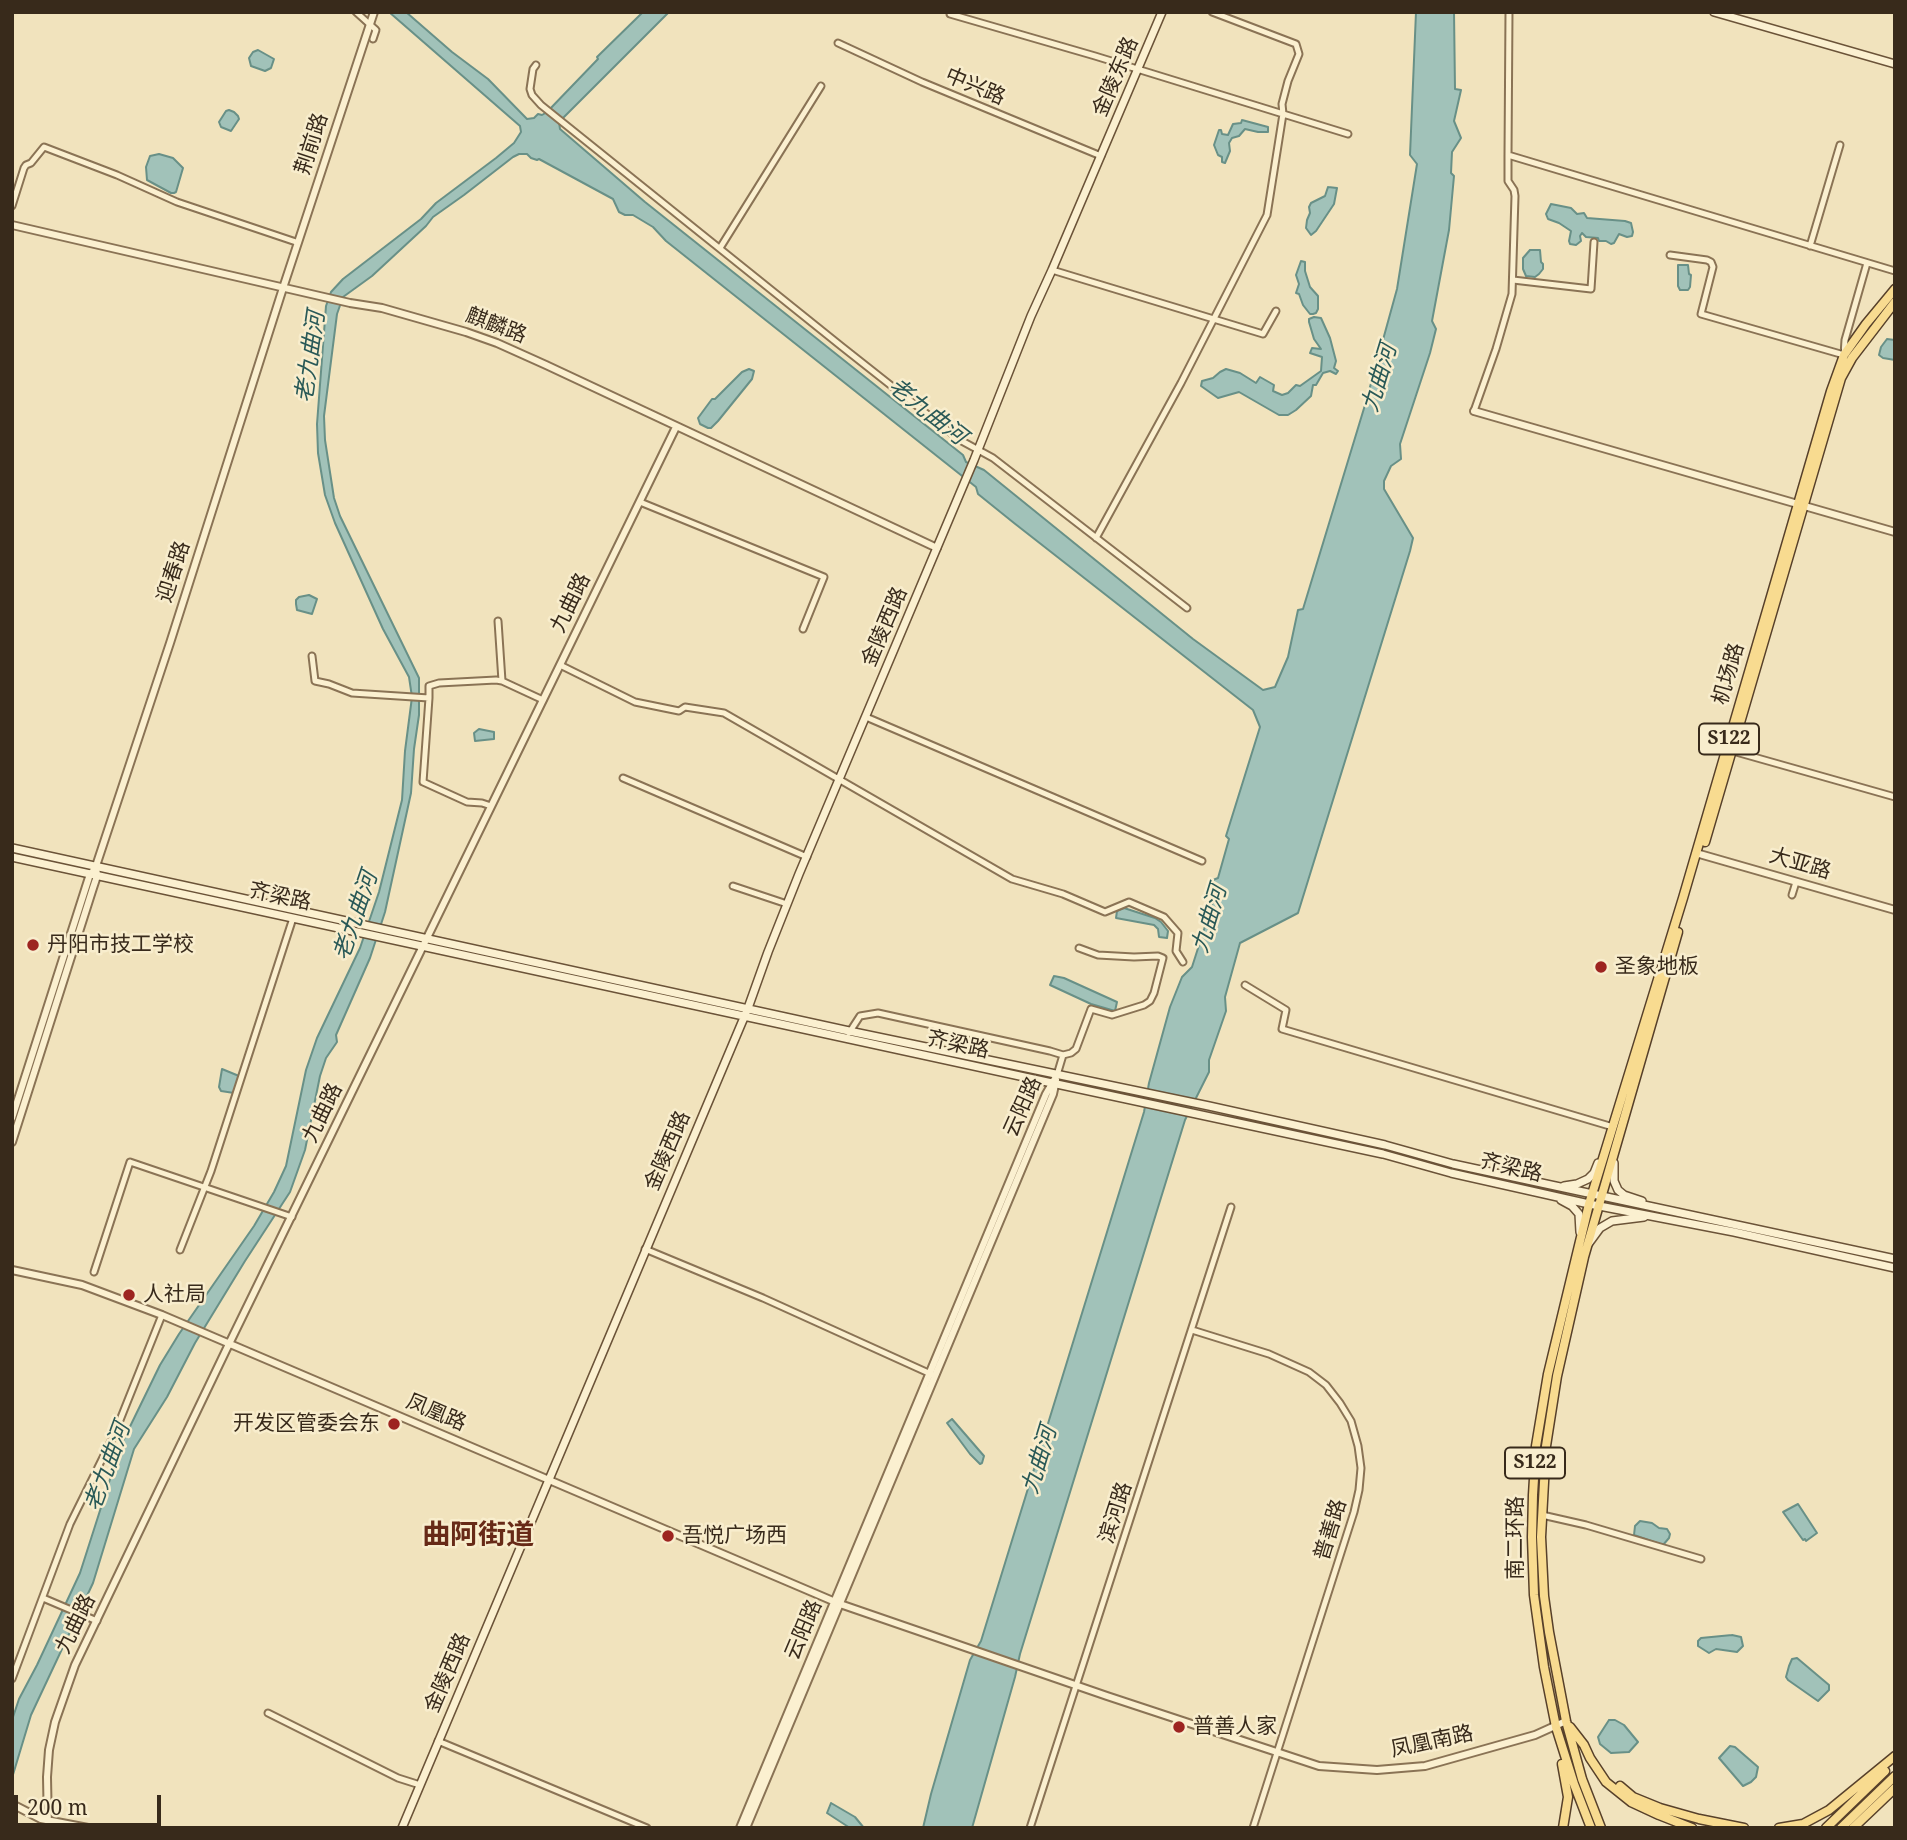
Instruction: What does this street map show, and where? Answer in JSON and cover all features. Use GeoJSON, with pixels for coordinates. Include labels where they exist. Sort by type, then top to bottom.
{"type":"FeatureCollection","features":[{"type":"Feature","properties":{"kind":"main road","name":"金陵东路"},"geometry":{"type":"LineString","coordinates":[[1101,156],[1162,12]]}},
{"type":"Feature","properties":{"kind":"main road"},"geometry":{"type":"LineString","coordinates":[[1714,12],[1895,64]]}},
{"type":"Feature","properties":{"kind":"main road"},"geometry":{"type":"LineString","coordinates":[[978,449],[1031,316],[1101,156]]}},
{"type":"Feature","properties":{"kind":"main road","name":"机场路"},"geometry":{"type":"LineString","coordinates":[[1595,1200],[1729,750],[1830,391],[1844,355],[1895,289]]}},
{"type":"Feature","properties":{"kind":"main road","name":"机场路"},"geometry":{"type":"LineString","coordinates":[[1800,505],[1841,378],[1852,358],[1893,307]]}},
{"type":"Feature","properties":{"kind":"main road","name":"金陵西路"},"geometry":{"type":"LineString","coordinates":[[402,1828],[748,1008],[787,904],[978,449]]}},
{"type":"Feature","properties":{"kind":"main road","name":"齐梁路"},"geometry":{"type":"LineString","coordinates":[[12,848],[96,866],[293,918],[363,929]]}},
{"type":"Feature","properties":{"kind":"main road","name":"齐梁路"},"geometry":{"type":"LineString","coordinates":[[12,856],[93,875],[243,903],[748,1008],[1053,1084],[1383,1154],[1451,1173],[1552,1195],[1595,1200],[1895,1259]]}},
{"type":"Feature","properties":{"kind":"main road","name":"齐梁路"},"geometry":{"type":"LineString","coordinates":[[425,942],[744,1016],[1209,1106],[1555,1186],[1595,1200]]}},
{"type":"Feature","properties":{"kind":"main road"},"geometry":{"type":"LineString","coordinates":[[1555,1186],[1577,1184],[1588,1179],[1594,1173],[1614,1132]]}},
{"type":"Feature","properties":{"kind":"main road"},"geometry":{"type":"LineString","coordinates":[[1614,1132],[1613,1173],[1618,1189],[1656,1212]]}},
{"type":"Feature","properties":{"kind":"main road"},"geometry":{"type":"LineString","coordinates":[[1552,1195],[1572,1206],[1579,1214],[1583,1246]]}},
{"type":"Feature","properties":{"kind":"main road","name":"南二环路"},"geometry":{"type":"LineString","coordinates":[[1595,1200],[1583,1246],[1558,1376],[1536,1446],[1532,1563],[1539,1633],[1556,1727],[1601,1828]]}},
{"type":"Feature","properties":{"kind":"main road"},"geometry":{"type":"LineString","coordinates":[[1583,1246],[1600,1228],[1612,1221],[1656,1212]]}},
{"type":"Feature","properties":{"kind":"main road","name":"齐梁路"},"geometry":{"type":"LineString","coordinates":[[1656,1212],[1895,1269]]}},
{"type":"Feature","properties":{"kind":"main road","name":"南二环路"},"geometry":{"type":"LineString","coordinates":[[1546,1415],[1541,1537],[1544,1596],[1554,1665],[1578,1781],[1591,1828]]}},
{"type":"Feature","properties":{"kind":"main road"},"geometry":{"type":"LineString","coordinates":[[1566,1721],[1606,1782],[1631,1802],[1692,1828]]}},
{"type":"Feature","properties":{"kind":"main road"},"geometry":{"type":"LineString","coordinates":[[1556,1727],[1568,1797],[1563,1828]]}},
{"type":"Feature","properties":{"kind":"main road"},"geometry":{"type":"LineString","coordinates":[[1779,1828],[1803,1824],[1829,1810],[1895,1756]]}},
{"type":"Feature","properties":{"kind":"main road"},"geometry":{"type":"LineString","coordinates":[[1826,1828],[1895,1762]]}},
{"type":"Feature","properties":{"kind":"main road"},"geometry":{"type":"LineString","coordinates":[[1841,1828],[1895,1776]]}},
{"type":"Feature","properties":{"kind":"main road"},"geometry":{"type":"LineString","coordinates":[[1853,1828],[1895,1788]]}},
{"type":"Feature","properties":{"kind":"main road"},"geometry":{"type":"LineString","coordinates":[[1659,1812],[1744,1828]]}},
{"type":"Feature","properties":{"kind":"street"},"geometry":{"type":"LineString","coordinates":[[356,12],[376,30],[373,38]]}},
{"type":"Feature","properties":{"kind":"street"},"geometry":{"type":"LineString","coordinates":[[950,12],[1348,134]]}},
{"type":"Feature","properties":{"kind":"street"},"geometry":{"type":"LineString","coordinates":[[1096,538],[1215,318],[1267,215],[1283,114],[1282,104],[1299,54],[1296,44],[1212,12]]}},
{"type":"Feature","properties":{"kind":"street"},"geometry":{"type":"LineString","coordinates":[[1509,12],[1508,181],[1515,196],[1513,294],[1474,411],[1895,532]]}},
{"type":"Feature","properties":{"kind":"street","name":"荆前路"},"geometry":{"type":"LineString","coordinates":[[283,288],[374,13]]}},
{"type":"Feature","properties":{"kind":"street","name":"中兴路"},"geometry":{"type":"LineString","coordinates":[[838,43],[922,82],[1101,156]]}},
{"type":"Feature","properties":{"kind":"street"},"geometry":{"type":"LineString","coordinates":[[536,65],[530,89],[532,95],[563,123],[960,440],[993,458],[1187,608]]}},
{"type":"Feature","properties":{"kind":"street"},"geometry":{"type":"LineString","coordinates":[[720,248],[821,86]]}},
{"type":"Feature","properties":{"kind":"street"},"geometry":{"type":"LineString","coordinates":[[1810,246],[1840,145]]}},
{"type":"Feature","properties":{"kind":"street"},"geometry":{"type":"LineString","coordinates":[[12,206],[26,165],[32,163],[44,147],[177,202],[296,242]]}},
{"type":"Feature","properties":{"kind":"street"},"geometry":{"type":"LineString","coordinates":[[1508,155],[1895,271]]}},
{"type":"Feature","properties":{"kind":"street","name":"麒麟路"},"geometry":{"type":"LineString","coordinates":[[12,225],[382,309],[466,332],[937,548]]}},
{"type":"Feature","properties":{"kind":"street"},"geometry":{"type":"LineString","coordinates":[[1513,280],[1591,289],[1594,242]]}},
{"type":"Feature","properties":{"kind":"street"},"geometry":{"type":"LineString","coordinates":[[1670,255],[1711,262],[1713,267],[1701,314],[1844,355],[1845,340],[1867,263]]}},
{"type":"Feature","properties":{"kind":"street"},"geometry":{"type":"LineString","coordinates":[[1052,270],[1263,334],[1276,311]]}},
{"type":"Feature","properties":{"kind":"street","name":"迎春路"},"geometry":{"type":"LineString","coordinates":[[12,1118],[174,631],[283,288]]}},
{"type":"Feature","properties":{"kind":"street","name":"九曲路"},"geometry":{"type":"LineString","coordinates":[[48,1824],[47,1777],[50,1750],[55,1722],[75,1665],[676,427]]}},
{"type":"Feature","properties":{"kind":"street"},"geometry":{"type":"LineString","coordinates":[[640,502],[824,577],[803,629]]}},
{"type":"Feature","properties":{"kind":"street"},"geometry":{"type":"LineString","coordinates":[[498,621],[502,681]]}},
{"type":"Feature","properties":{"kind":"street"},"geometry":{"type":"LineString","coordinates":[[312,656],[315,681],[352,693],[427,698]]}},
{"type":"Feature","properties":{"kind":"street"},"geometry":{"type":"LineString","coordinates":[[560,666],[635,702],[679,711],[685,707],[724,713],[1012,879],[1063,894],[1105,912],[1129,902],[1164,917],[1178,933],[1176,951],[1183,962]]}},
{"type":"Feature","properties":{"kind":"street"},"geometry":{"type":"LineString","coordinates":[[491,806],[467,803],[423,782],[429,685],[502,681],[543,700]]}},
{"type":"Feature","properties":{"kind":"street"},"geometry":{"type":"LineString","coordinates":[[866,717],[1202,861]]}},
{"type":"Feature","properties":{"kind":"street"},"geometry":{"type":"LineString","coordinates":[[1729,750],[1895,797]]}},
{"type":"Feature","properties":{"kind":"street"},"geometry":{"type":"LineString","coordinates":[[623,778],[807,857]]}},
{"type":"Feature","properties":{"kind":"street","name":"大亚路"},"geometry":{"type":"LineString","coordinates":[[1699,853],[1895,910]]}},
{"type":"Feature","properties":{"kind":"street","name":"迎春路"},"geometry":{"type":"LineString","coordinates":[[12,1142],[93,875]]}},
{"type":"Feature","properties":{"kind":"street"},"geometry":{"type":"LineString","coordinates":[[1792,895],[1796,882]]}},
{"type":"Feature","properties":{"kind":"street"},"geometry":{"type":"LineString","coordinates":[[733,886],[787,904]]}},
{"type":"Feature","properties":{"kind":"street"},"geometry":{"type":"LineString","coordinates":[[180,1250],[211,1171],[293,918]]}},
{"type":"Feature","properties":{"kind":"street"},"geometry":{"type":"LineString","coordinates":[[1079,948],[1098,955],[1163,958]]}},
{"type":"Feature","properties":{"kind":"street"},"geometry":{"type":"LineString","coordinates":[[848,1034],[860,1016],[878,1013],[1063,1055],[1071,1053],[1076,1049],[1091,1009],[1112,1015],[1150,1001],[1163,958],[1176,951]]}},
{"type":"Feature","properties":{"kind":"street"},"geometry":{"type":"LineString","coordinates":[[1245,985],[1286,1010],[1282,1029],[1614,1132]]}},
{"type":"Feature","properties":{"kind":"street"},"geometry":{"type":"LineString","coordinates":[[1057,1075],[1063,1055]]}},
{"type":"Feature","properties":{"kind":"street","name":"云阳路"},"geometry":{"type":"LineString","coordinates":[[740,1828],[933,1374],[1046,1094],[1057,1075]]}},
{"type":"Feature","properties":{"kind":"street"},"geometry":{"type":"LineString","coordinates":[[94,1272],[130,1162],[292,1217]]}},
{"type":"Feature","properties":{"kind":"street","name":"滨河路"},"geometry":{"type":"LineString","coordinates":[[1030,1828],[1231,1208]]}},
{"type":"Feature","properties":{"kind":"street"},"geometry":{"type":"LineString","coordinates":[[645,1249],[933,1374]]}},
{"type":"Feature","properties":{"kind":"street","name":"凤凰路"},"geometry":{"type":"LineString","coordinates":[[12,1270],[82,1285],[162,1315],[837,1603]]}},
{"type":"Feature","properties":{"kind":"street"},"geometry":{"type":"LineString","coordinates":[[12,1679],[70,1524],[114,1435],[162,1315]]}},
{"type":"Feature","properties":{"kind":"street","name":"普善路"},"geometry":{"type":"LineString","coordinates":[[1192,1331],[1287,1361],[1309,1372],[1326,1385],[1351,1421],[1361,1468],[1354,1512],[1253,1828]]}},
{"type":"Feature","properties":{"kind":"street"},"geometry":{"type":"LineString","coordinates":[[1542,1515],[1701,1559]]}},
{"type":"Feature","properties":{"kind":"street"},"geometry":{"type":"LineString","coordinates":[[43,1598],[97,1621]]}},
{"type":"Feature","properties":{"kind":"street","name":"云阳路"},"geometry":{"type":"LineString","coordinates":[[746,1828],[837,1603]]}},
{"type":"Feature","properties":{"kind":"street","name":"凤凰南路"},"geometry":{"type":"LineString","coordinates":[[837,1603],[1319,1766],[1377,1770],[1424,1766],[1535,1735],[1566,1721]]}},
{"type":"Feature","properties":{"kind":"street"},"geometry":{"type":"LineString","coordinates":[[268,1713],[398,1778],[420,1785]]}},
{"type":"Feature","properties":{"kind":"street"},"geometry":{"type":"LineString","coordinates":[[438,1741],[647,1828]]}},
{"type":"Feature","properties":{"kind":"street"},"geometry":{"type":"LineString","coordinates":[[12,1804],[48,1824],[88,1828]]}},
{"type":"Feature","properties":{"kind":"water","name":"九曲河"},"geometry":{"type":"Polygon","coordinates":[[[389,12],[406,12],[488,79],[527,119],[547,112],[643,12],[669,12],[559,122],[560,129],[645,202],[963,455],[966,462],[984,470],[1193,639],[1263,690],[1275,687],[1288,657],[1298,610],[1303,609],[1397,289],[1417,164],[1410,155],[1416,12],[1454,12],[1455,89],[1461,90],[1454,121],[1461,138],[1452,152],[1451,173],[1454,176],[1449,230],[1432,321],[1436,329],[1400,444],[1401,459],[1391,466],[1384,481],[1384,489],[1413,538],[1410,551],[1298,913],[1240,943],[1225,997],[1226,1011],[1209,1060],[1209,1072],[1185,1120],[1020,1654],[972,1828],[923,1828],[970,1660],[981,1641],[1144,1112],[1149,1083],[1170,1007],[1182,977],[1192,967],[1216,892],[1213,880],[1218,878],[1229,839],[1226,836],[1260,727],[1253,710],[1014,523],[978,494],[976,487],[666,241],[653,227],[633,215],[619,212],[613,199],[527,154],[513,157],[433,217],[372,276],[343,297],[337,314],[324,416],[334,498],[340,516],[419,678],[419,715],[411,793],[385,912],[370,958],[336,1035],[337,1042],[326,1058],[305,1150],[290,1192],[195,1343],[167,1397],[134,1449],[93,1583],[31,1715],[12,1778],[12,1720],[19,1699],[80,1573],[121,1445],[160,1365],[254,1226],[286,1166],[306,1070],[317,1038],[360,948],[379,892],[402,800],[412,697],[409,677],[383,629],[335,523],[325,495],[318,453],[317,424],[326,306],[331,292],[343,279],[496,158],[514,143],[521,132],[520,126],[389,12]]]}},
{"type":"Feature","properties":{"kind":"water"},"geometry":{"type":"Polygon","coordinates":[[[258,50],[274,59],[271,68],[265,71],[251,66],[249,58],[258,50]]]}},
{"type":"Feature","properties":{"kind":"water"},"geometry":{"type":"Polygon","coordinates":[[[229,110],[239,119],[231,131],[221,127],[219,122],[229,110]]]}},
{"type":"Feature","properties":{"kind":"water"},"geometry":{"type":"Polygon","coordinates":[[[1242,120],[1268,127],[1268,132],[1245,129],[1239,136],[1232,138],[1225,163],[1222,162],[1222,157],[1218,155],[1214,145],[1219,130],[1228,135],[1233,124],[1241,123],[1242,120]]]}},
{"type":"Feature","properties":{"kind":"water"},"geometry":{"type":"Polygon","coordinates":[[[159,154],[173,158],[183,168],[174,193],[147,180],[146,167],[150,156],[159,154]]]}},
{"type":"Feature","properties":{"kind":"water"},"geometry":{"type":"Polygon","coordinates":[[[1328,187],[1337,188],[1334,204],[1311,235],[1306,228],[1309,207],[1311,203],[1325,196],[1328,187]]]}},
{"type":"Feature","properties":{"kind":"water"},"geometry":{"type":"Polygon","coordinates":[[[1551,204],[1571,208],[1577,214],[1584,213],[1587,218],[1631,223],[1632,236],[1619,234],[1611,244],[1599,241],[1598,238],[1586,237],[1582,233],[1581,241],[1576,245],[1570,244],[1571,231],[1548,219],[1546,214],[1551,204]]]}},
{"type":"Feature","properties":{"kind":"water"},"geometry":{"type":"Polygon","coordinates":[[[1530,250],[1540,250],[1543,264],[1543,269],[1535,277],[1526,276],[1523,269],[1523,258],[1530,250]]]}},
{"type":"Feature","properties":{"kind":"water"},"geometry":{"type":"Polygon","coordinates":[[[1301,261],[1305,262],[1310,287],[1318,296],[1318,309],[1313,314],[1310,314],[1296,293],[1299,284],[1296,275],[1301,261]]]}},
{"type":"Feature","properties":{"kind":"water"},"geometry":{"type":"Polygon","coordinates":[[[1678,265],[1688,265],[1691,275],[1688,290],[1680,290],[1678,286],[1678,265]]]}},
{"type":"Feature","properties":{"kind":"water"},"geometry":{"type":"Polygon","coordinates":[[[1321,318],[1330,338],[1336,361],[1334,368],[1338,371],[1336,374],[1330,371],[1323,373],[1316,385],[1313,385],[1311,396],[1288,415],[1279,415],[1239,392],[1218,398],[1201,386],[1202,381],[1213,378],[1226,369],[1240,373],[1256,383],[1260,377],[1274,385],[1273,391],[1282,395],[1296,385],[1300,386],[1321,371],[1322,357],[1310,353],[1312,348],[1321,349],[1314,339],[1309,322],[1309,319],[1321,318]]]}},
{"type":"Feature","properties":{"kind":"water"},"geometry":{"type":"Polygon","coordinates":[[[1887,339],[1895,340],[1895,360],[1879,355],[1887,339]]]}},
{"type":"Feature","properties":{"kind":"water"},"geometry":{"type":"Polygon","coordinates":[[[749,369],[754,371],[752,379],[718,421],[711,428],[700,424],[698,418],[712,399],[749,369]]]}},
{"type":"Feature","properties":{"kind":"water"},"geometry":{"type":"Polygon","coordinates":[[[309,595],[317,599],[312,614],[297,610],[296,604],[299,597],[309,595]]]}},
{"type":"Feature","properties":{"kind":"water"},"geometry":{"type":"Polygon","coordinates":[[[479,729],[494,732],[494,739],[475,741],[474,733],[479,729]]]}},
{"type":"Feature","properties":{"kind":"water"},"geometry":{"type":"Polygon","coordinates":[[[1124,908],[1161,922],[1168,931],[1167,938],[1159,937],[1158,929],[1154,925],[1116,918],[1117,911],[1124,908]]]}},
{"type":"Feature","properties":{"kind":"water"},"geometry":{"type":"Polygon","coordinates":[[[1054,976],[1117,1002],[1115,1011],[1091,1004],[1050,985],[1054,976]]]}},
{"type":"Feature","properties":{"kind":"water"},"geometry":{"type":"Polygon","coordinates":[[[222,1069],[239,1076],[234,1093],[221,1091],[219,1087],[222,1069]]]}},
{"type":"Feature","properties":{"kind":"water"},"geometry":{"type":"Polygon","coordinates":[[[952,1419],[984,1456],[982,1463],[970,1454],[947,1423],[952,1419]]]}},
{"type":"Feature","properties":{"kind":"water"},"geometry":{"type":"Polygon","coordinates":[[[1798,1504],[1817,1533],[1806,1541],[1783,1512],[1798,1504]]]}},
{"type":"Feature","properties":{"kind":"water"},"geometry":{"type":"Polygon","coordinates":[[[1640,1521],[1667,1529],[1669,1538],[1663,1545],[1634,1535],[1635,1526],[1640,1521]]]}},
{"type":"Feature","properties":{"kind":"water"},"geometry":{"type":"Polygon","coordinates":[[[1732,1635],[1741,1637],[1743,1646],[1737,1652],[1716,1649],[1709,1653],[1698,1646],[1701,1638],[1732,1635]]]}},
{"type":"Feature","properties":{"kind":"water"},"geometry":{"type":"Polygon","coordinates":[[[1797,1658],[1829,1685],[1829,1690],[1818,1701],[1786,1677],[1792,1659],[1797,1658]]]}},
{"type":"Feature","properties":{"kind":"water"},"geometry":{"type":"Polygon","coordinates":[[[1609,1720],[1624,1725],[1638,1742],[1629,1752],[1611,1753],[1600,1744],[1598,1737],[1609,1720]]]}},
{"type":"Feature","properties":{"kind":"water"},"geometry":{"type":"Polygon","coordinates":[[[1730,1746],[1735,1747],[1758,1767],[1756,1777],[1743,1786],[1719,1758],[1730,1746]]]}},
{"type":"Feature","properties":{"kind":"water"},"geometry":{"type":"Polygon","coordinates":[[[831,1803],[855,1817],[864,1828],[850,1828],[827,1813],[831,1803]]]}},
{"type":"Feature","properties":{"kind":"place","name":"丹阳市技工学校"},"geometry":{"type":"Point","coordinates":[33,945]}},
{"type":"Feature","properties":{"kind":"place","name":"圣象地板"},"geometry":{"type":"Point","coordinates":[1601,967]}},
{"type":"Feature","properties":{"kind":"place","name":"人社局"},"geometry":{"type":"Point","coordinates":[129,1295]}},
{"type":"Feature","properties":{"kind":"place","name":"开发区管委会东"},"geometry":{"type":"Point","coordinates":[394,1424]}},
{"type":"Feature","properties":{"kind":"place","name":"吾悦广场西"},"geometry":{"type":"Point","coordinates":[668,1536]}},
{"type":"Feature","properties":{"kind":"place","name":"普善人家"},"geometry":{"type":"Point","coordinates":[1179,1727]}},
{"type":"Feature","properties":{"kind":"district","name":"曲阿街道"},"geometry":{"type":"Point","coordinates":[478,1536]}},
{"type":"Feature","properties":{"kind":"water label","name":"老九曲河"},"geometry":{"type":"Point","coordinates":[311,357]}},
{"type":"Feature","properties":{"kind":"water label","name":"老九曲河"},"geometry":{"type":"Point","coordinates":[927,412]}},
{"type":"Feature","properties":{"kind":"water label","name":"老九曲河"},"geometry":{"type":"Point","coordinates":[356,916]}},
{"type":"Feature","properties":{"kind":"water label","name":"老九曲河"},"geometry":{"type":"Point","coordinates":[108,1467]}}]}
